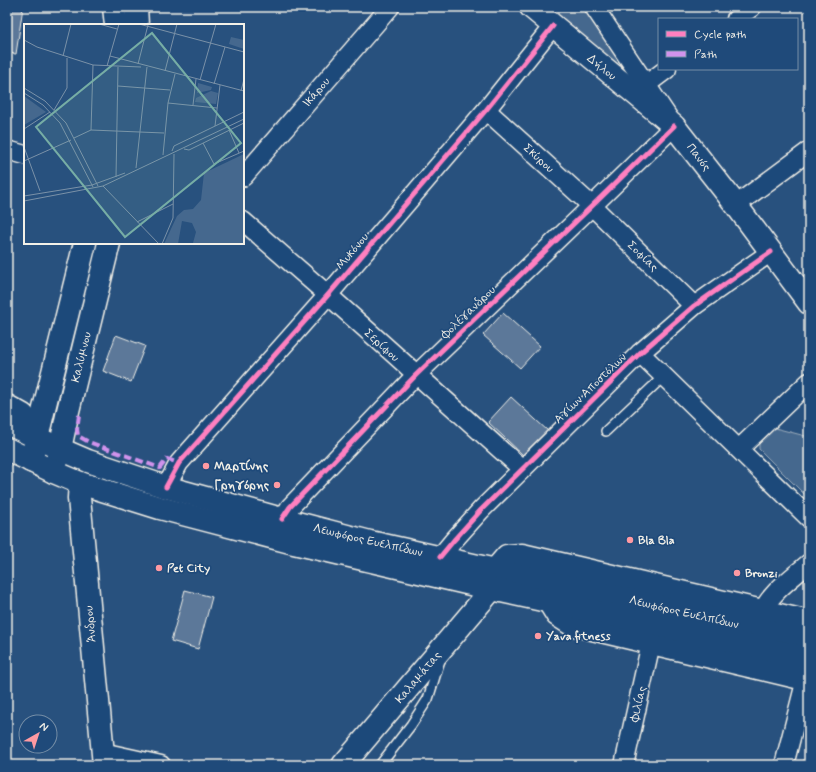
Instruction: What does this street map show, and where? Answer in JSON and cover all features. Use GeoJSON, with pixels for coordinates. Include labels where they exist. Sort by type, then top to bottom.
{"type":"FeatureCollection","features":[{"type":"Feature","properties":{"kind":"main road"},"geometry":{"type":"LineString","coordinates":[[114,7],[116,24]]}},
{"type":"Feature","properties":{"kind":"main road"},"geometry":{"type":"LineString","coordinates":[[136,7],[137,24]]}},
{"type":"Feature","properties":{"kind":"main road","name":"Δήλου"},"geometry":{"type":"LineString","coordinates":[[531,7],[674,126]]}},
{"type":"Feature","properties":{"kind":"main road","name":"Πανός"},"geometry":{"type":"LineString","coordinates":[[674,126],[736,204],[809,303]]}},
{"type":"Feature","properties":{"kind":"main road","name":"Καλύμνου"},"geometry":{"type":"LineString","coordinates":[[31,461],[85,244]]}},
{"type":"Feature","properties":{"kind":"main road","name":"Καλύμνου"},"geometry":{"type":"LineString","coordinates":[[54,472],[108,244]]}},
{"type":"Feature","properties":{"kind":"main road"},"geometry":{"type":"LineString","coordinates":[[7,406],[23,415],[37,438]]}},
{"type":"Feature","properties":{"kind":"main road","name":"Λεωφόρος Ευελπίδων"},"geometry":{"type":"LineString","coordinates":[[7,423],[88,461],[166,488],[370,542],[440,557],[549,602],[808,672]]}},
{"type":"Feature","properties":{"kind":"main road","name":"Λεωφόρος Ευελπίδων"},"geometry":{"type":"LineString","coordinates":[[7,449],[80,483],[160,508],[287,541],[809,640]]}},
{"type":"Feature","properties":{"kind":"main road","name":"Άνδρου"},"geometry":{"type":"LineString","coordinates":[[80,483],[79,498],[103,758]]}},
{"type":"Feature","properties":{"kind":"main road","name":"Καλαμάτας"},"geometry":{"type":"LineString","coordinates":[[343,765],[444,645],[493,580],[507,556],[522,555],[809,622]]}},
{"type":"Feature","properties":{"kind":"main road"},"geometry":{"type":"LineString","coordinates":[[549,602],[557,615],[571,624],[651,643],[808,672]]}},
{"type":"Feature","properties":{"kind":"street","name":"Ικάρου"},"geometry":{"type":"LineString","coordinates":[[244,175],[390,7]]}},
{"type":"Feature","properties":{"kind":"street","name":"Πανός"},"geometry":{"type":"LineString","coordinates":[[594,7],[674,126]]}},
{"type":"Feature","properties":{"kind":"street"},"geometry":{"type":"LineString","coordinates":[[737,18],[752,7]]}},
{"type":"Feature","properties":{"kind":"street","name":"Μυκόνου"},"geometry":{"type":"LineString","coordinates":[[166,488],[179,464],[328,295],[486,110],[553,26]]}},
{"type":"Feature","properties":{"kind":"street"},"geometry":{"type":"LineString","coordinates":[[647,84],[666,70]]}},
{"type":"Feature","properties":{"kind":"street","name":"Σκύρου"},"geometry":{"type":"LineString","coordinates":[[486,110],[592,206]]}},
{"type":"Feature","properties":{"kind":"street","name":"Φολέγανδρου"},"geometry":{"type":"LineString","coordinates":[[282,519],[290,507],[416,375],[674,126]]}},
{"type":"Feature","properties":{"kind":"street"},"geometry":{"type":"LineString","coordinates":[[7,150],[24,155]]}},
{"type":"Feature","properties":{"kind":"street"},"geometry":{"type":"LineString","coordinates":[[736,204],[809,151]]}},
{"type":"Feature","properties":{"kind":"street","name":"Σοφίας"},"geometry":{"type":"LineString","coordinates":[[592,206],[694,306]]}},
{"type":"Feature","properties":{"kind":"street","name":"Σερίφου"},"geometry":{"type":"LineString","coordinates":[[244,222],[522,469]]}},
{"type":"Feature","properties":{"kind":"street","name":"Αγίων Αποστόλων"},"geometry":{"type":"LineString","coordinates":[[440,557],[481,510],[640,353],[694,306],[771,252]]}},
{"type":"Feature","properties":{"kind":"street"},"geometry":{"type":"LineString","coordinates":[[640,353],[809,518]]}},
{"type":"Feature","properties":{"kind":"street"},"geometry":{"type":"LineString","coordinates":[[739,449],[809,382]]}},
{"type":"Feature","properties":{"kind":"street"},"geometry":{"type":"LineString","coordinates":[[762,612],[774,593],[809,563]]}},
{"type":"Feature","properties":{"kind":"street","name":"Φιλίας"},"geometry":{"type":"LineString","coordinates":[[624,765],[651,643]]}},
{"type":"Feature","properties":{"kind":"street"},"geometry":{"type":"LineString","coordinates":[[784,765],[808,672]]}},
{"type":"Feature","properties":{"kind":"street"},"geometry":{"type":"LineString","coordinates":[[103,758],[161,765]]}},
{"type":"Feature","properties":{"kind":"lane"},"geometry":{"type":"LineString","coordinates":[[606,431],[664,376]]}},
{"type":"Feature","properties":{"kind":"lane"},"geometry":{"type":"LineString","coordinates":[[380,765],[411,725],[428,699],[444,645]]}},
{"type":"Feature","properties":{"kind":"shaded area"},"geometry":{"type":"Polygon","coordinates":[[[543,7],[588,7],[631,75],[624,72],[572,26],[543,7]]]}},
{"type":"Feature","properties":{"kind":"shaded area"},"geometry":{"type":"Polygon","coordinates":[[[775,428],[809,437],[809,499],[759,449],[759,444],[775,428]]]}},
{"type":"Feature","properties":{"kind":"building"},"geometry":{"type":"Polygon","coordinates":[[[7,7],[23,7],[16,54],[7,53],[7,7]]]}},
{"type":"Feature","properties":{"kind":"building"},"geometry":{"type":"Polygon","coordinates":[[[503,313],[540,346],[520,368],[483,335],[503,313]]]}},
{"type":"Feature","properties":{"kind":"building"},"geometry":{"type":"Polygon","coordinates":[[[116,335],[145,346],[131,382],[103,371],[116,335]]]}},
{"type":"Feature","properties":{"kind":"building"},"geometry":{"type":"Polygon","coordinates":[[[511,397],[548,431],[524,456],[488,422],[511,397]]]}},
{"type":"Feature","properties":{"kind":"building"},"geometry":{"type":"Polygon","coordinates":[[[185,590],[212,597],[198,649],[171,641],[185,590]]]}},
{"type":"Feature","properties":{"kind":"marked path"},"geometry":{"type":"LineString","coordinates":[[79,415],[77,429],[78,436],[89,442],[160,468],[167,459],[179,463]]}},
{"type":"Feature","properties":{"kind":"cycle path"},"geometry":{"type":"LineString","coordinates":[[166,487],[179,463],[328,295],[486,110],[553,26]]}},
{"type":"Feature","properties":{"kind":"cycle path"},"geometry":{"type":"LineString","coordinates":[[282,519],[290,507],[416,375],[674,126]]}},
{"type":"Feature","properties":{"kind":"cycle path"},"geometry":{"type":"LineString","coordinates":[[440,557],[481,510],[640,353],[694,306],[771,252]]}},
{"type":"Feature","properties":{"kind":"place","name":"Μαρτίνης"},"geometry":{"type":"Point","coordinates":[206,466]}},
{"type":"Feature","properties":{"kind":"place","name":"Γρηγόρης"},"geometry":{"type":"Point","coordinates":[277,485]}},
{"type":"Feature","properties":{"kind":"place","name":"Bla Bla"},"geometry":{"type":"Point","coordinates":[630,540]}},
{"type":"Feature","properties":{"kind":"place","name":"Pet City"},"geometry":{"type":"Point","coordinates":[159,568]}},
{"type":"Feature","properties":{"kind":"place","name":"Bronzi"},"geometry":{"type":"Point","coordinates":[737,573]}},
{"type":"Feature","properties":{"kind":"place","name":"Yava fitness"},"geometry":{"type":"Point","coordinates":[538,636]}}]}
